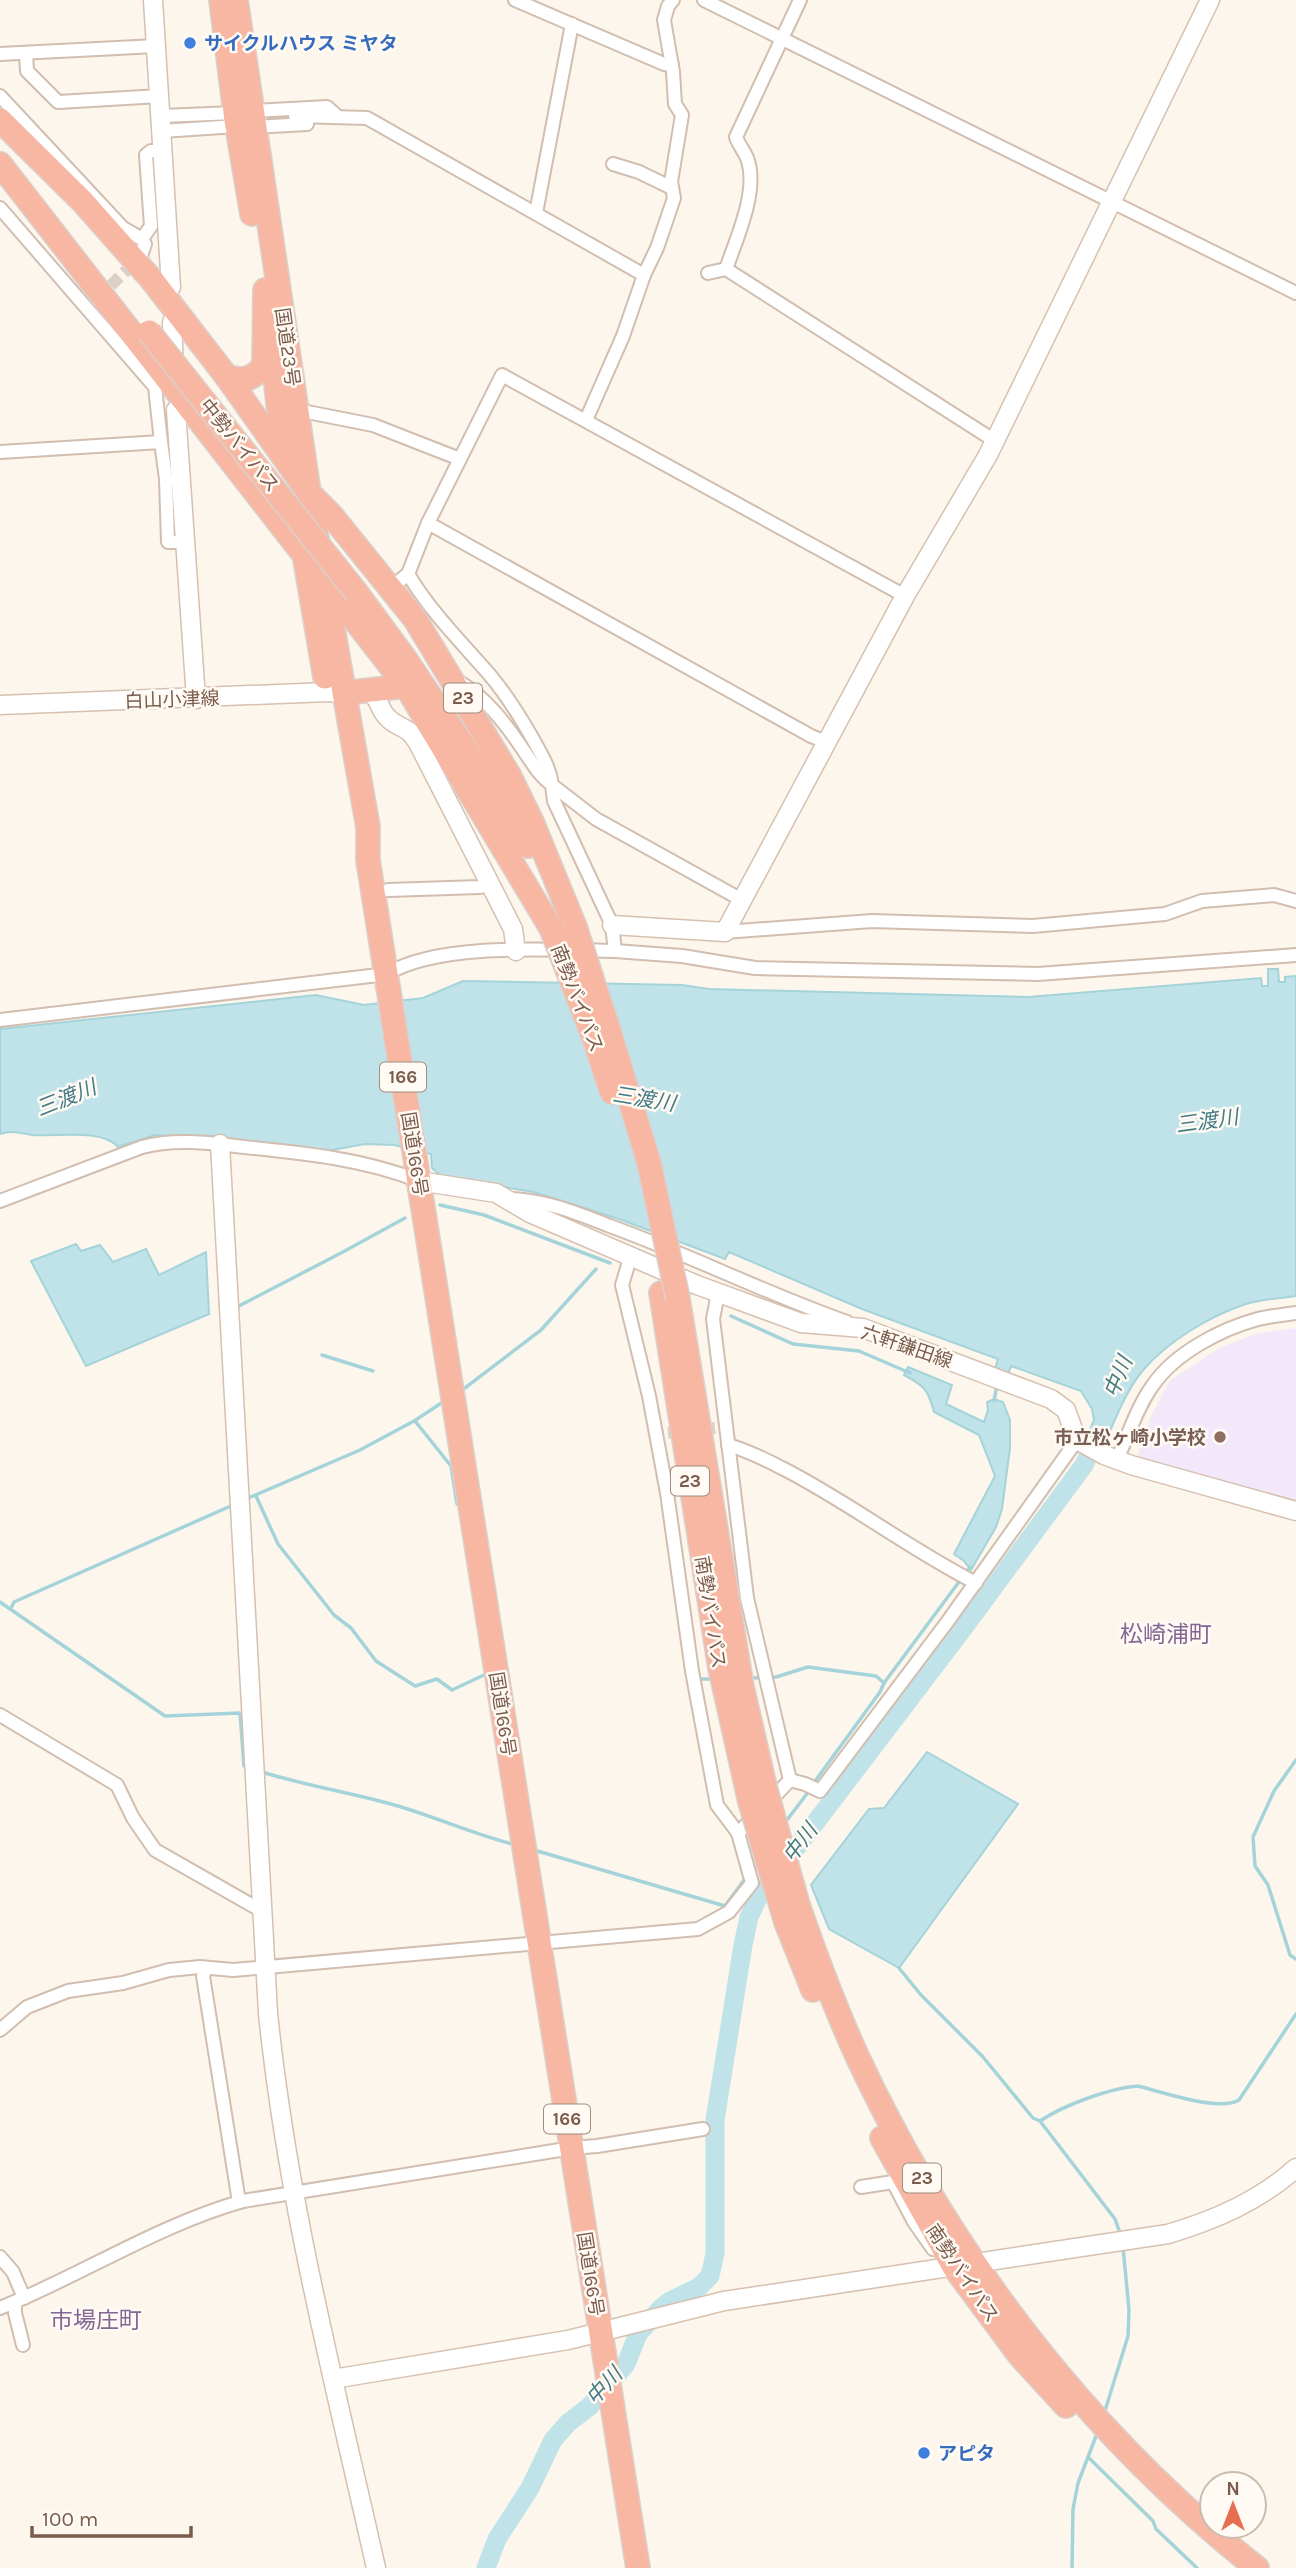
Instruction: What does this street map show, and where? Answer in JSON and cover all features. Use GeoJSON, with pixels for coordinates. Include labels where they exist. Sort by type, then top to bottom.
{"type":"FeatureCollection","features":[{"type":"Feature","properties":{"kind":"highway","name":"国道23号"},"geometry":{"type":"LineString","coordinates":[[221,0],[245,119],[327,583],[336,692]]}},
{"type":"Feature","properties":{"kind":"highway","name":"国道23号"},"geometry":{"type":"LineString","coordinates":[[236,0],[245,119],[285,461],[336,692]]}},
{"type":"Feature","properties":{"kind":"highway","name":"23"},"geometry":{"type":"LineString","coordinates":[[0,120],[82,201],[152,280],[227,377],[309,493],[400,581],[415,619],[515,787],[532,822],[564,928]]}},
{"type":"Feature","properties":{"kind":"highway","name":"23"},"geometry":{"type":"LineString","coordinates":[[0,162],[327,583]]}},
{"type":"Feature","properties":{"kind":"highway","name":"中勢バイパス"},"geometry":{"type":"LineString","coordinates":[[0,162],[58,219],[356,592],[406,660],[462,744],[534,882],[585,962]]}},
{"type":"Feature","properties":{"kind":"highway"},"geometry":{"type":"LineString","coordinates":[[227,377],[247,379],[257,374],[264,365],[265,290]]}},
{"type":"Feature","properties":{"kind":"highway","name":"23"},"geometry":{"type":"LineString","coordinates":[[299,421],[317,491],[332,516]]}},
{"type":"Feature","properties":{"kind":"highway","name":"南勢バイパス"},"geometry":{"type":"LineString","coordinates":[[327,583],[401,686],[564,928],[669,1296]]}},
{"type":"Feature","properties":{"kind":"highway"},"geometry":{"type":"LineString","coordinates":[[336,692],[401,686]]}},
{"type":"Feature","properties":{"kind":"highway","name":"国道166号"},"geometry":{"type":"LineString","coordinates":[[336,692],[368,827],[368,860],[638,2568]]}},
{"type":"Feature","properties":{"kind":"highway","name":"南勢バイパス"},"geometry":{"type":"LineString","coordinates":[[585,962],[649,1163],[669,1296],[728,1601],[731,1678],[757,1795],[792,1913],[848,2073],[898,2170],[958,2260],[1040,2352],[1101,2434],[1197,2538],[1235,2568]]}},
{"type":"Feature","properties":{"kind":"highway","name":"南勢バイパス"},"geometry":{"type":"LineString","coordinates":[[792,1913],[822,1972],[858,2058],[958,2260]]}},
{"type":"Feature","properties":{"kind":"highway","name":"南勢バイパス"},"geometry":{"type":"LineString","coordinates":[[1101,2434],[1257,2568]]}},
{"type":"Feature","properties":{"kind":"street"},"geometry":{"type":"LineString","coordinates":[[153,0],[171,287]]}},
{"type":"Feature","properties":{"kind":"street"},"geometry":{"type":"LineString","coordinates":[[515,0],[664,64],[672,65]]}},
{"type":"Feature","properties":{"kind":"street"},"geometry":{"type":"LineString","coordinates":[[586,420],[623,336],[674,198],[672,188],[682,115],[675,104],[664,20],[673,0]]}},
{"type":"Feature","properties":{"kind":"street"},"geometry":{"type":"LineString","coordinates":[[704,0],[1296,293]]}},
{"type":"Feature","properties":{"kind":"street"},"geometry":{"type":"LineString","coordinates":[[726,269],[747,209],[749,188],[748,159],[740,149],[736,137],[800,0]]}},
{"type":"Feature","properties":{"kind":"street"},"geometry":{"type":"LineString","coordinates":[[725,932],[905,596],[995,441],[1210,0]]}},
{"type":"Feature","properties":{"kind":"street"},"geometry":{"type":"LineString","coordinates":[[536,213],[572,23]]}},
{"type":"Feature","properties":{"kind":"street"},"geometry":{"type":"LineString","coordinates":[[0,54],[156,46]]}},
{"type":"Feature","properties":{"kind":"street"},"geometry":{"type":"LineString","coordinates":[[26,53],[27,71],[58,102],[160,96]]}},
{"type":"Feature","properties":{"kind":"street"},"geometry":{"type":"LineString","coordinates":[[0,96],[123,228],[142,239],[145,244],[141,256]]}},
{"type":"Feature","properties":{"kind":"street"},"geometry":{"type":"LineString","coordinates":[[161,124],[245,119],[327,107],[337,116]]}},
{"type":"Feature","properties":{"kind":"street"},"geometry":{"type":"LineString","coordinates":[[295,117],[367,118],[644,275]]}},
{"type":"Feature","properties":{"kind":"street"},"geometry":{"type":"LineString","coordinates":[[161,124],[201,122]]}},
{"type":"Feature","properties":{"kind":"street"},"geometry":{"type":"LineString","coordinates":[[142,239],[151,226],[146,155],[151,151],[163,151]]}},
{"type":"Feature","properties":{"kind":"street"},"geometry":{"type":"LineString","coordinates":[[613,164],[639,172],[672,188]]}},
{"type":"Feature","properties":{"kind":"street"},"geometry":{"type":"LineString","coordinates":[[0,208],[155,387],[166,479],[169,542],[186,542]]}},
{"type":"Feature","properties":{"kind":"street"},"geometry":{"type":"LineString","coordinates":[[708,273],[726,269],[995,441]]}},
{"type":"Feature","properties":{"kind":"street"},"geometry":{"type":"LineString","coordinates":[[89,309],[98,298]]}},
{"type":"Feature","properties":{"kind":"street"},"geometry":{"type":"LineString","coordinates":[[172,322],[174,370]]}},
{"type":"Feature","properties":{"kind":"street"},"geometry":{"type":"LineString","coordinates":[[615,951],[612,925],[554,801],[551,771],[526,728],[489,675],[416,587],[400,581],[502,375],[905,596]]}},
{"type":"Feature","properties":{"kind":"street"},"geometry":{"type":"LineString","coordinates":[[176,410],[196,699]]}},
{"type":"Feature","properties":{"kind":"street"},"geometry":{"type":"LineString","coordinates":[[299,421],[373,425],[460,459]]}},
{"type":"Feature","properties":{"kind":"street"},"geometry":{"type":"LineString","coordinates":[[0,452],[161,442]]}},
{"type":"Feature","properties":{"kind":"street"},"geometry":{"type":"LineString","coordinates":[[428,523],[826,742]]}},
{"type":"Feature","properties":{"kind":"street"},"geometry":{"type":"LineString","coordinates":[[450,677],[478,694],[512,734],[540,775],[596,819],[742,900]]}},
{"type":"Feature","properties":{"kind":"street"},"geometry":{"type":"LineString","coordinates":[[384,711],[389,696],[401,686]]}},
{"type":"Feature","properties":{"kind":"street"},"geometry":{"type":"LineString","coordinates":[[368,691],[376,696],[389,720],[403,726],[415,738],[513,929],[516,951]]}},
{"type":"Feature","properties":{"kind":"street","name":"白山小津線"},"geometry":{"type":"LineString","coordinates":[[0,705],[336,692]]}},
{"type":"Feature","properties":{"kind":"street"},"geometry":{"type":"LineString","coordinates":[[388,890],[480,887],[491,883]]}},
{"type":"Feature","properties":{"kind":"street"},"geometry":{"type":"LineString","coordinates":[[612,925],[725,932],[872,922],[1033,926],[1165,914],[1191,904],[1216,900],[1273,895],[1296,901]]}},
{"type":"Feature","properties":{"kind":"street"},"geometry":{"type":"LineString","coordinates":[[0,1020],[387,974],[401,966],[451,954],[615,951],[682,956],[755,968],[1038,974],[1296,954]]}},
{"type":"Feature","properties":{"kind":"street"},"geometry":{"type":"LineString","coordinates":[[0,1201],[156,1143],[220,1144],[312,1154],[400,1174],[419,1181]]}},
{"type":"Feature","properties":{"kind":"street"},"geometry":{"type":"LineString","coordinates":[[220,1144],[272,2062],[294,2193],[376,2568]]}},
{"type":"Feature","properties":{"kind":"street","name":"六軒鎌田線"},"geometry":{"type":"LineString","coordinates":[[419,1181],[496,1193],[530,1213],[718,1293],[802,1323],[863,1328],[1005,1381],[1060,1405],[1070,1418],[1076,1440]]}},
{"type":"Feature","properties":{"kind":"street"},"geometry":{"type":"LineString","coordinates":[[507,1199],[528,1199],[583,1216],[700,1261],[793,1303],[863,1328]]}},
{"type":"Feature","properties":{"kind":"street"},"geometry":{"type":"LineString","coordinates":[[0,2030],[27,2007],[68,1991],[123,1983],[169,1970],[233,1969],[698,1929],[737,1905],[752,1884],[738,1833],[717,1805],[692,1671],[662,1434],[649,1396],[622,1285],[631,1255]]}},
{"type":"Feature","properties":{"kind":"street"},"geometry":{"type":"LineString","coordinates":[[718,1293],[713,1318],[720,1427],[728,1445],[728,1601],[763,1670],[790,1780]]}},
{"type":"Feature","properties":{"kind":"street"},"geometry":{"type":"LineString","coordinates":[[1111,1457],[1153,1384],[1170,1366],[1223,1333],[1258,1319],[1296,1313]]}},
{"type":"Feature","properties":{"kind":"street"},"geometry":{"type":"LineString","coordinates":[[790,1780],[820,1791],[967,1578],[1076,1440],[1131,1465],[1296,1511]]}},
{"type":"Feature","properties":{"kind":"street"},"geometry":{"type":"LineString","coordinates":[[728,1445],[743,1448],[810,1482],[937,1563],[967,1578]]}},
{"type":"Feature","properties":{"kind":"street"},"geometry":{"type":"LineString","coordinates":[[685,1608],[728,1601]]}},
{"type":"Feature","properties":{"kind":"street"},"geometry":{"type":"LineString","coordinates":[[0,1716],[117,1785],[133,1818],[155,1850],[262,1911]]}},
{"type":"Feature","properties":{"kind":"street"},"geometry":{"type":"LineString","coordinates":[[738,1833],[790,1780]]}},
{"type":"Feature","properties":{"kind":"street"},"geometry":{"type":"LineString","coordinates":[[206,1968],[203,1976],[239,2202]]}},
{"type":"Feature","properties":{"kind":"street"},"geometry":{"type":"LineString","coordinates":[[0,2308],[168,2229],[239,2202],[704,2129]]}},
{"type":"Feature","properties":{"kind":"street"},"geometry":{"type":"LineString","coordinates":[[333,2379],[568,2340],[724,2301],[958,2260],[1168,2234],[1217,2218],[1256,2197],[1296,2168]]}},
{"type":"Feature","properties":{"kind":"street"},"geometry":{"type":"LineString","coordinates":[[861,2187],[893,2182],[932,2249],[958,2260]]}},
{"type":"Feature","properties":{"kind":"street"},"geometry":{"type":"LineString","coordinates":[[0,2257],[13,2272],[19,2300],[15,2313],[23,2345]]}},
{"type":"Feature","properties":{"kind":"shaded area","name":"市立松ヶ崎小学校"},"geometry":{"type":"Polygon","coordinates":[[[1296,1328],[1296,1504],[1136,1460],[1152,1414],[1169,1381],[1221,1347],[1258,1333],[1296,1328]]]}},
{"type":"Feature","properties":{"kind":"water","name":"三渡川"},"geometry":{"type":"Polygon","coordinates":[[[1268,969],[1278,969],[1279,982],[1285,982],[1285,977],[1296,976],[1296,1296],[1256,1301],[1230,1310],[1203,1323],[1165,1349],[1144,1369],[1132,1386],[1104,1445],[1087,1436],[1094,1420],[1092,1409],[1081,1391],[1011,1366],[1008,1374],[995,1369],[998,1359],[862,1309],[729,1252],[725,1259],[619,1219],[533,1192],[441,1176],[432,1168],[431,1154],[394,1145],[365,1144],[327,1151],[225,1139],[155,1135],[118,1147],[111,1141],[90,1135],[32,1135],[12,1132],[0,1134],[0,1029],[316,995],[364,1005],[423,998],[463,981],[682,985],[709,989],[1028,997],[1261,978],[1262,986],[1268,986],[1268,969]]]}},
{"type":"Feature","properties":{"kind":"water"},"geometry":{"type":"Polygon","coordinates":[[[76,1244],[81,1251],[100,1245],[113,1262],[146,1249],[159,1275],[206,1252],[209,1314],[86,1366],[31,1261],[76,1244]]]}},
{"type":"Feature","properties":{"kind":"water"},"geometry":{"type":"Polygon","coordinates":[[[908,1367],[952,1385],[946,1404],[984,1422],[988,1410],[987,1402],[994,1399],[1003,1402],[1010,1420],[1010,1448],[1002,1509],[996,1527],[971,1570],[954,1554],[995,1476],[979,1435],[934,1412],[925,1389],[904,1375],[908,1367]]]}},
{"type":"Feature","properties":{"kind":"water"},"geometry":{"type":"Polygon","coordinates":[[[927,1752],[1018,1804],[899,1968],[829,1929],[811,1885],[869,1809],[884,1808],[927,1752]]]}},
{"type":"Feature","properties":{"kind":"waterway"},"geometry":{"type":"LineString","coordinates":[[440,1205],[484,1215],[610,1263]]}},
{"type":"Feature","properties":{"kind":"waterway"},"geometry":{"type":"LineString","coordinates":[[235,1308],[405,1218]]}},
{"type":"Feature","properties":{"kind":"waterway"},"geometry":{"type":"LineString","coordinates":[[461,1391],[541,1330],[596,1269]]}},
{"type":"Feature","properties":{"kind":"waterway"},"geometry":{"type":"LineString","coordinates":[[731,1316],[793,1344],[859,1351],[910,1373]]}},
{"type":"Feature","properties":{"kind":"waterway"},"geometry":{"type":"LineString","coordinates":[[322,1355],[373,1371]]}},
{"type":"Feature","properties":{"kind":"waterway"},"geometry":{"type":"LineString","coordinates":[[994,1401],[997,1385]]}},
{"type":"Feature","properties":{"kind":"waterway"},"geometry":{"type":"LineString","coordinates":[[246,1499],[360,1450],[446,1400]]}},
{"type":"Feature","properties":{"kind":"waterway"},"geometry":{"type":"LineString","coordinates":[[415,1421],[451,1466],[457,1504]]}},
{"type":"Feature","properties":{"kind":"waterway","name":"中川"},"geometry":{"type":"LineString","coordinates":[[486,2568],[497,2539],[530,2488],[553,2440],[568,2423],[590,2406],[626,2364],[638,2334],[660,2309],[699,2287],[710,2276],[715,2254],[715,2120],[743,1945],[749,1917],[758,1898],[1084,1465],[1098,1433]]}},
{"type":"Feature","properties":{"kind":"waterway"},"geometry":{"type":"LineString","coordinates":[[256,1496],[278,1544],[334,1615],[351,1628],[376,1661],[415,1686],[437,1679],[452,1690],[484,1675]]}},
{"type":"Feature","properties":{"kind":"waterway"},"geometry":{"type":"LineString","coordinates":[[11,1608],[14,1602],[233,1505]]}},
{"type":"Feature","properties":{"kind":"waterway"},"geometry":{"type":"LineString","coordinates":[[750,1678],[776,1677],[808,1667],[876,1676],[884,1683],[970,1567]]}},
{"type":"Feature","properties":{"kind":"waterway"},"geometry":{"type":"LineString","coordinates":[[0,1602],[165,1716],[240,1713],[244,1766],[248,1768]]}},
{"type":"Feature","properties":{"kind":"waterway"},"geometry":{"type":"LineString","coordinates":[[702,1679],[714,1679]]}},
{"type":"Feature","properties":{"kind":"waterway"},"geometry":{"type":"LineString","coordinates":[[813,1784],[884,1683]]}},
{"type":"Feature","properties":{"kind":"waterway"},"geometry":{"type":"LineString","coordinates":[[1296,1760],[1274,1791],[1253,1837],[1255,1866],[1268,1885],[1290,1955],[1296,1959]]}},
{"type":"Feature","properties":{"kind":"waterway"},"geometry":{"type":"LineString","coordinates":[[262,1772],[398,1806],[516,1845]]}},
{"type":"Feature","properties":{"kind":"waterway"},"geometry":{"type":"LineString","coordinates":[[784,1824],[809,1791]]}},
{"type":"Feature","properties":{"kind":"waterway"},"geometry":{"type":"LineString","coordinates":[[534,1850],[725,1906],[747,1876]]}},
{"type":"Feature","properties":{"kind":"waterway"},"geometry":{"type":"LineString","coordinates":[[899,1968],[921,1995],[983,2057],[1033,2118],[1040,2121],[1115,2219],[1121,2236]]}},
{"type":"Feature","properties":{"kind":"waterway"},"geometry":{"type":"LineString","coordinates":[[1040,2121],[1088,2098],[1138,2086],[1218,2104],[1239,2100],[1296,2014]]}},
{"type":"Feature","properties":{"kind":"waterway"},"geometry":{"type":"LineString","coordinates":[[1104,2414],[1128,2336],[1129,2310],[1123,2247]]}},
{"type":"Feature","properties":{"kind":"waterway"},"geometry":{"type":"LineString","coordinates":[[1072,2568],[1073,2509],[1078,2483],[1098,2431]]}},
{"type":"Feature","properties":{"kind":"waterway"},"geometry":{"type":"LineString","coordinates":[[1088,2457],[1197,2568]]}},
{"type":"Feature","properties":{"kind":"tunnel"},"geometry":{"type":"LineString","coordinates":[[201,122],[295,116]]}},
{"type":"Feature","properties":{"kind":"tunnel"},"geometry":{"type":"LineString","coordinates":[[98,298],[138,259]]}},
{"type":"Feature","properties":{"kind":"tunnel"},"geometry":{"type":"LineString","coordinates":[[668,1433],[715,1428]]}},
{"type":"Feature","properties":{"kind":"place","name":"サイクルハウス ミヤタ"},"geometry":{"type":"Point","coordinates":[190,43]}},
{"type":"Feature","properties":{"kind":"place","name":"市立松ヶ崎小学校"},"geometry":{"type":"Point","coordinates":[1220,1437]}},
{"type":"Feature","properties":{"kind":"place","name":"アピタ"},"geometry":{"type":"Point","coordinates":[924,2453]}},
{"type":"Feature","properties":{"kind":"district","name":"松崎浦町"},"geometry":{"type":"Point","coordinates":[1166,1634]}},
{"type":"Feature","properties":{"kind":"district","name":"市場庄町"},"geometry":{"type":"Point","coordinates":[96,2320]}}]}
